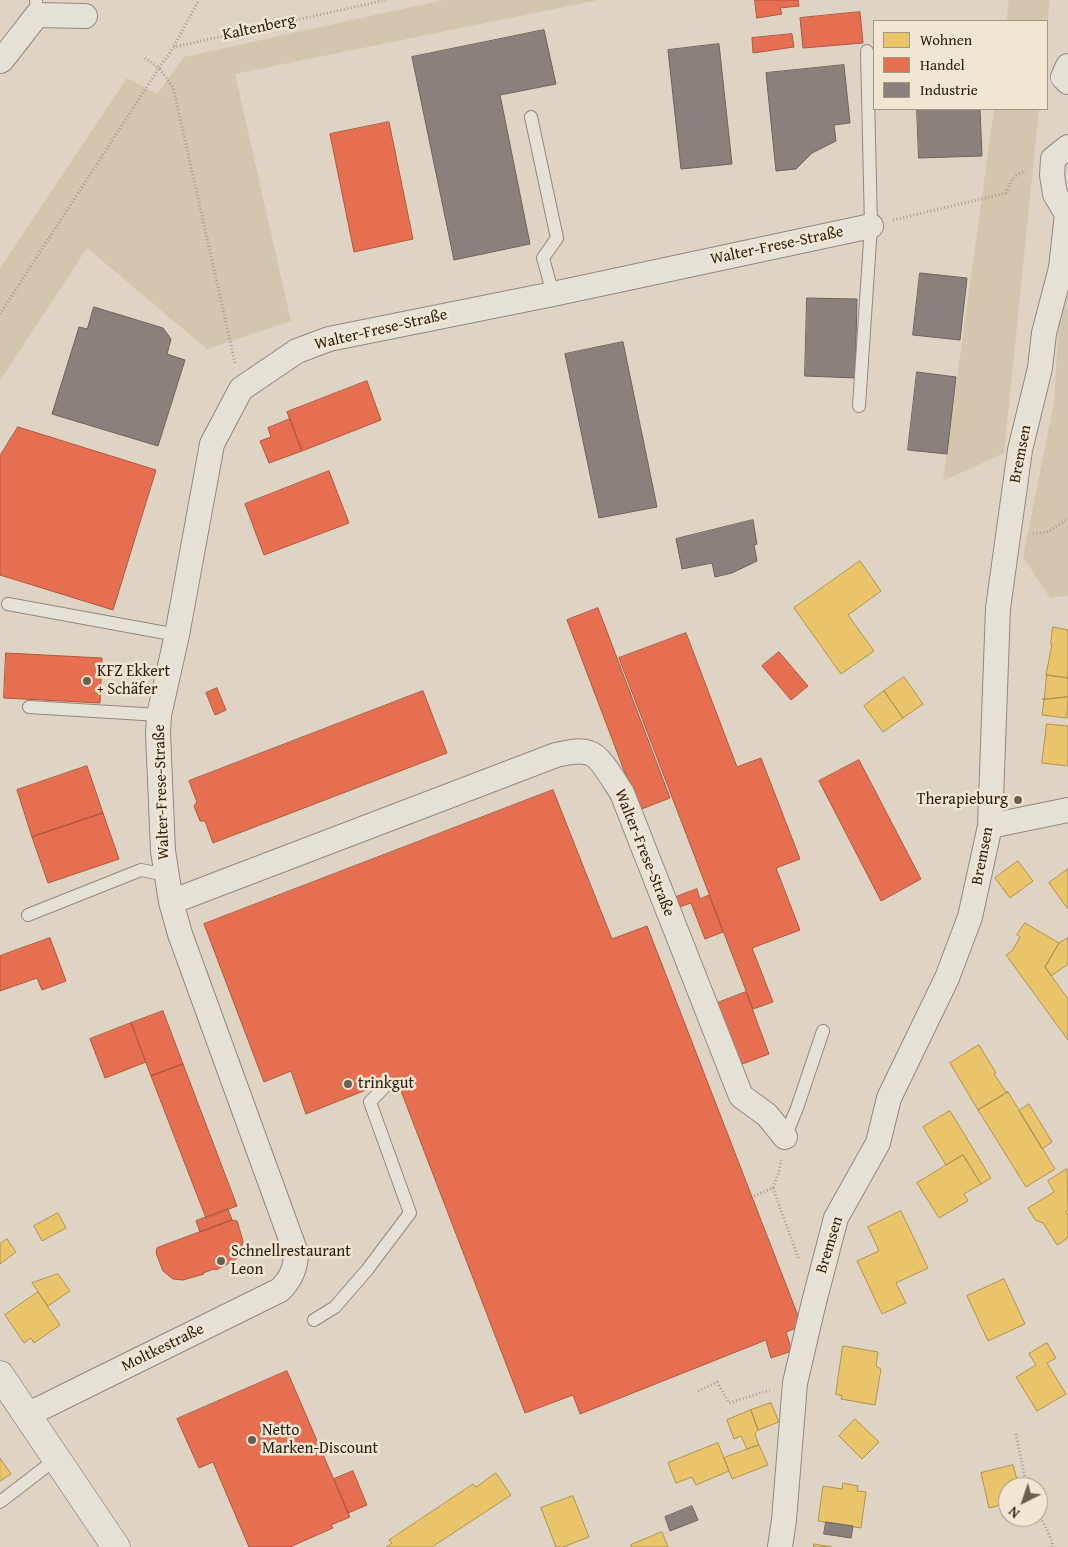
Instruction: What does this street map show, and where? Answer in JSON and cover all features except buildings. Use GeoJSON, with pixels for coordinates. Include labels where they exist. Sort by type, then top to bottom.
{"type":"FeatureCollection","features":[{"type":"Feature","properties":{"kind":"street"},"geometry":{"type":"LineString","coordinates":[[0,61],[36,8],[85,16]]}},
{"type":"Feature","properties":{"kind":"street"},"geometry":{"type":"LineString","coordinates":[[1068,66],[1063,77],[1068,82]]}},
{"type":"Feature","properties":{"kind":"street","name":"Bremsen"},"geometry":{"type":"LineString","coordinates":[[780,1547],[795,1383],[836,1218],[878,1143],[890,1098],[947,978],[970,917],[990,826],[998,608],[1020,450],[1040,368],[1044,333],[1061,268],[1068,214],[1055,194],[1052,175],[1061,153]]}},
{"type":"Feature","properties":{"kind":"street","name":"Walter-Frese-Straße"},"geometry":{"type":"LineString","coordinates":[[292,1274],[296,1262],[296,1253],[180,934],[171,902],[162,851],[159,715],[177,635],[212,444],[241,389],[298,351],[330,339],[553,294],[871,226]]}},
{"type":"Feature","properties":{"kind":"street","name":"Walter-Frese-Straße"},"geometry":{"type":"LineString","coordinates":[[171,902],[556,755],[575,751],[591,753],[608,770],[622,793],[742,1096],[767,1115],[785,1137]]}},
{"type":"Feature","properties":{"kind":"street"},"geometry":{"type":"LineString","coordinates":[[990,826],[1068,810]]}},
{"type":"Feature","properties":{"kind":"street","name":"Moltkestraße"},"geometry":{"type":"LineString","coordinates":[[27,1415],[280,1290],[288,1283],[292,1274]]}},
{"type":"Feature","properties":{"kind":"street"},"geometry":{"type":"LineString","coordinates":[[0,1375],[116,1547]]}},
{"type":"Feature","properties":{"kind":"lane"},"geometry":{"type":"LineString","coordinates":[[858,406],[871,226],[867,51]]}},
{"type":"Feature","properties":{"kind":"lane"},"geometry":{"type":"LineString","coordinates":[[531,116],[557,238],[543,258],[553,294]]}},
{"type":"Feature","properties":{"kind":"lane"},"geometry":{"type":"LineString","coordinates":[[8,604],[177,635]]}},
{"type":"Feature","properties":{"kind":"lane"},"geometry":{"type":"LineString","coordinates":[[29,707],[159,715]]}},
{"type":"Feature","properties":{"kind":"lane"},"geometry":{"type":"LineString","coordinates":[[28,915],[141,870],[166,875]]}},
{"type":"Feature","properties":{"kind":"lane"},"geometry":{"type":"LineString","coordinates":[[785,1137],[797,1108],[823,1031]]}},
{"type":"Feature","properties":{"kind":"lane"},"geometry":{"type":"LineString","coordinates":[[314,1320],[335,1307],[367,1270],[410,1213],[370,1102],[388,1083]]}},
{"type":"Feature","properties":{"kind":"lane"},"geometry":{"type":"LineString","coordinates":[[0,1502],[56,1459]]}},
{"type":"Feature","properties":{"kind":"path"},"geometry":{"type":"LineString","coordinates":[[0,314],[174,47],[199,0]]}},
{"type":"Feature","properties":{"kind":"path","name":"Kaltenberg"},"geometry":{"type":"LineString","coordinates":[[174,47],[386,0]]}},
{"type":"Feature","properties":{"kind":"path"},"geometry":{"type":"LineString","coordinates":[[145,58],[159,68],[173,87],[241,389]]}},
{"type":"Feature","properties":{"kind":"path"},"geometry":{"type":"LineString","coordinates":[[871,226],[1006,193],[1010,181],[1016,174],[1026,171],[1038,160],[1061,153]]}},
{"type":"Feature","properties":{"kind":"path"},"geometry":{"type":"LineString","coordinates":[[1007,539],[1048,532],[1068,519]]}},
{"type":"Feature","properties":{"kind":"path"},"geometry":{"type":"LineString","coordinates":[[785,1137],[773,1188],[814,1302]]}},
{"type":"Feature","properties":{"kind":"path"},"geometry":{"type":"LineString","coordinates":[[754,1196],[773,1188]]}},
{"type":"Feature","properties":{"kind":"path"},"geometry":{"type":"LineString","coordinates":[[698,1391],[717,1382],[729,1403],[795,1383]]}},
{"type":"Feature","properties":{"kind":"path"},"geometry":{"type":"LineString","coordinates":[[1016,1434],[1025,1477]]}},
{"type":"Feature","properties":{"kind":"path"},"geometry":{"type":"LineString","coordinates":[[1045,1527],[1052,1541],[1052,1547]]}},
{"type":"Feature","properties":{"kind":"shaded area"},"geometry":{"type":"Polygon","coordinates":[[[443,0],[598,0],[235,74],[291,321],[207,349],[87,248],[0,381],[0,268],[127,78],[157,94],[184,57],[443,0]]]}},
{"type":"Feature","properties":{"kind":"shaded area"},"geometry":{"type":"Polygon","coordinates":[[[1009,0],[1050,0],[1048,20],[1006,20],[1009,0]]]}},
{"type":"Feature","properties":{"kind":"shaded area"},"geometry":{"type":"Polygon","coordinates":[[[994,110],[1039,110],[1004,453],[943,481],[994,110]]]}},
{"type":"Feature","properties":{"kind":"shaded area"},"geometry":{"type":"Polygon","coordinates":[[[1068,271],[1068,596],[1050,598],[1023,557],[1054,403],[1058,333],[1068,271]]]}},
{"type":"Feature","properties":{"kind":"place","name":"KFZ Ekkert + Schäfer"},"geometry":{"type":"Point","coordinates":[87,681]}},
{"type":"Feature","properties":{"kind":"place","name":"Therapieburg"},"geometry":{"type":"Point","coordinates":[1018,800]}},
{"type":"Feature","properties":{"kind":"place","name":"trinkgut"},"geometry":{"type":"Point","coordinates":[348,1084]}},
{"type":"Feature","properties":{"kind":"place","name":"Schnellrestaurant Leon"},"geometry":{"type":"Point","coordinates":[221,1261]}},
{"type":"Feature","properties":{"kind":"place","name":"Netto Marken-Discount"},"geometry":{"type":"Point","coordinates":[252,1440]}}]}
